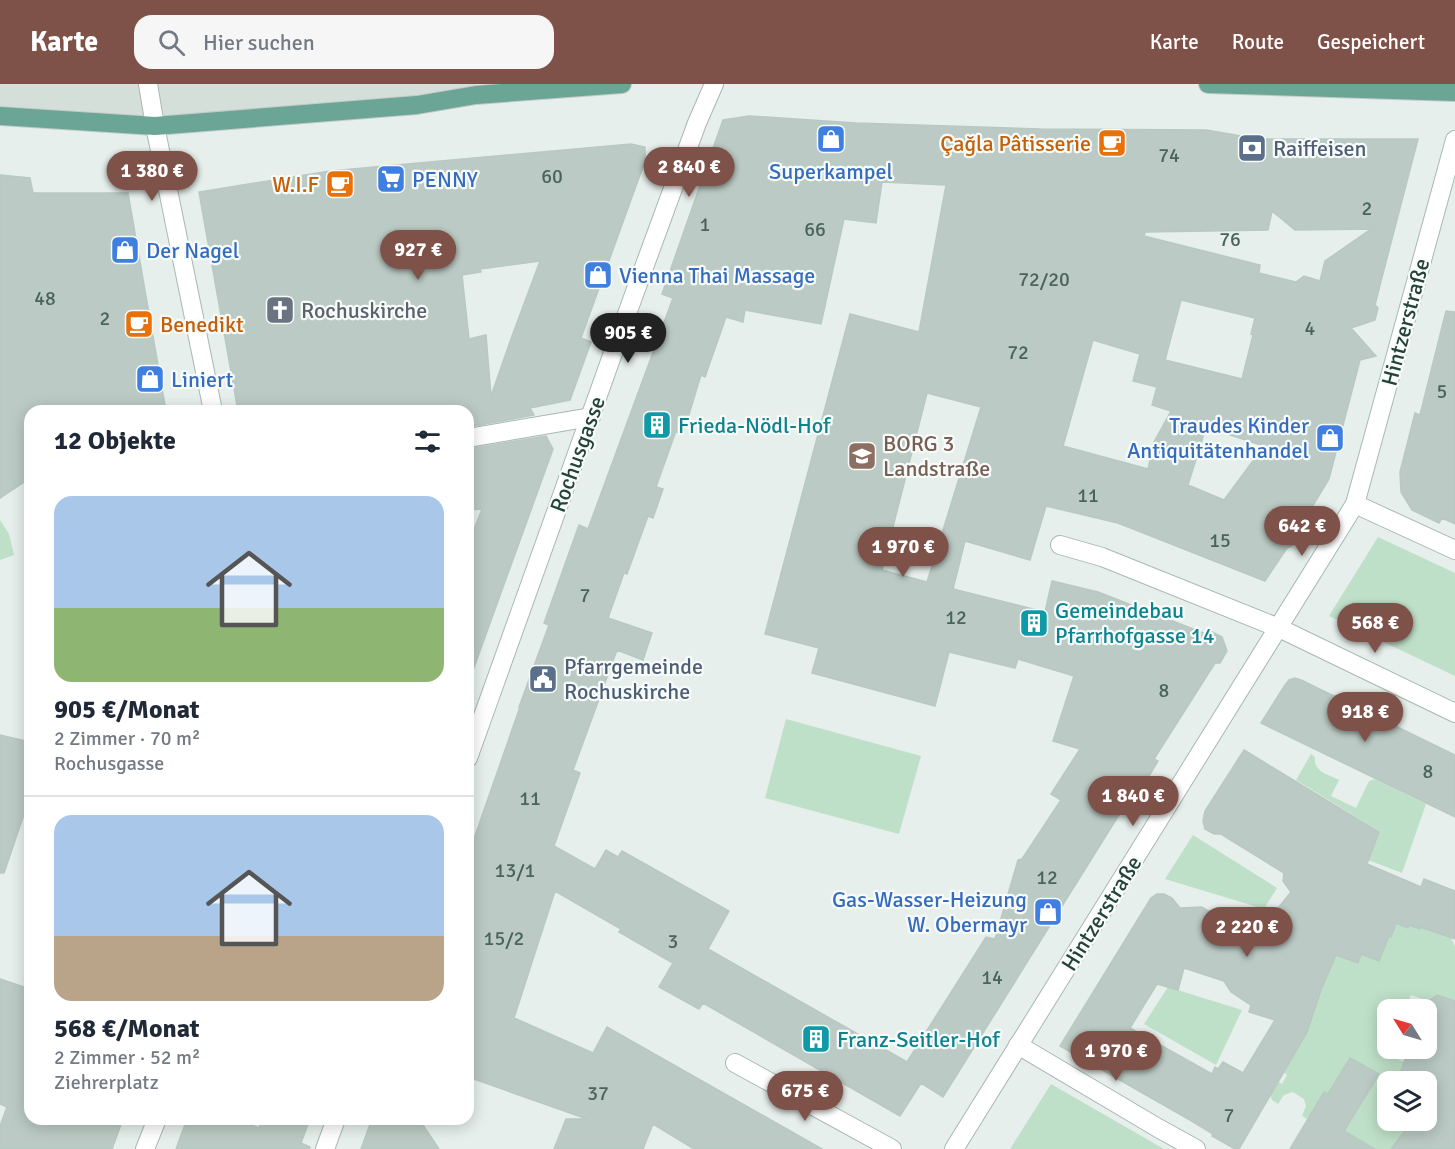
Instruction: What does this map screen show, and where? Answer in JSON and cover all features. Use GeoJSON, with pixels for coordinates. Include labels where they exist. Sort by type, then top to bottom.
{"type":"FeatureCollection","features":[{"type":"Feature","properties":{"kind":"main road"},"geometry":{"type":"LineString","coordinates":[[0,116],[155,126],[417,105],[476,90],[622,84]]}},
{"type":"Feature","properties":{"kind":"main road"},"geometry":{"type":"LineString","coordinates":[[1208,84],[1455,92]]}},
{"type":"Feature","properties":{"kind":"street"},"geometry":{"type":"LineString","coordinates":[[148,84],[212,405]]}},
{"type":"Feature","properties":{"kind":"street","name":"Rochusgasse"},"geometry":{"type":"LineString","coordinates":[[474,741],[697,123],[714,84]]}},
{"type":"Feature","properties":{"kind":"street","name":"Hintzerstraße"},"geometry":{"type":"LineString","coordinates":[[954,1149],[1355,504],[1455,140]]}},
{"type":"Feature","properties":{"kind":"street"},"geometry":{"type":"LineString","coordinates":[[474,437],[591,417]]}},
{"type":"Feature","properties":{"kind":"street"},"geometry":{"type":"LineString","coordinates":[[1355,504],[1455,550]]}},
{"type":"Feature","properties":{"kind":"street"},"geometry":{"type":"LineString","coordinates":[[1059,545],[1102,557],[1279,628],[1455,713]]}},
{"type":"Feature","properties":{"kind":"street"},"geometry":{"type":"LineString","coordinates":[[1018,1045],[1196,1149]]}},
{"type":"Feature","properties":{"kind":"street"},"geometry":{"type":"LineString","coordinates":[[735,1063],[892,1149]]}},
{"type":"Feature","properties":{"kind":"street"},"geometry":{"type":"LineString","coordinates":[[145,1149],[155,1125]]}},
{"type":"Feature","properties":{"kind":"street"},"geometry":{"type":"LineString","coordinates":[[325,1149],[334,1125]]}},
{"type":"Feature","properties":{"kind":"shaded area"},"geometry":{"type":"Polygon","coordinates":[[[0,84],[476,84],[476,95],[265,117],[0,116],[0,84]]]}},
{"type":"Feature","properties":{"kind":"green space"},"geometry":{"type":"Polygon","coordinates":[[[0,520],[9,534],[14,555],[0,560],[0,520]]]}},
{"type":"Feature","properties":{"kind":"green space"},"geometry":{"type":"Polygon","coordinates":[[[1378,537],[1455,573],[1455,676],[1329,616],[1378,537]]]}},
{"type":"Feature","properties":{"kind":"green space"},"geometry":{"type":"Polygon","coordinates":[[[786,719],[921,756],[899,834],[765,798],[786,719]]]}},
{"type":"Feature","properties":{"kind":"green space"},"geometry":{"type":"Polygon","coordinates":[[[1311,754],[1315,757],[1316,766],[1319,769],[1339,780],[1331,796],[1356,808],[1369,781],[1375,779],[1426,804],[1402,873],[1368,860],[1379,831],[1296,780],[1311,754]]]}},
{"type":"Feature","properties":{"kind":"green space"},"geometry":{"type":"Polygon","coordinates":[[[1193,835],[1277,888],[1264,909],[1165,879],[1193,835]]]}},
{"type":"Feature","properties":{"kind":"green space"},"geometry":{"type":"Polygon","coordinates":[[[1396,923],[1408,928],[1409,925],[1451,938],[1455,946],[1455,1001],[1437,995],[1431,999],[1411,995],[1410,999],[1377,999],[1377,1059],[1397,1059],[1414,1065],[1411,1071],[1377,1071],[1377,1131],[1407,1131],[1409,1149],[1375,1149],[1344,1132],[1366,1095],[1373,1071],[1350,1058],[1328,1094],[1324,1092],[1317,1103],[1321,1106],[1309,1120],[1302,1116],[1306,1106],[1304,1099],[1293,1092],[1284,1095],[1278,1104],[1272,1100],[1270,1094],[1277,1081],[1282,1084],[1287,1075],[1283,1072],[1307,1030],[1336,955],[1357,962],[1361,954],[1379,961],[1389,936],[1396,923]]]}},
{"type":"Feature","properties":{"kind":"green space"},"geometry":{"type":"Polygon","coordinates":[[[1168,987],[1242,1010],[1216,1065],[1144,1024],[1168,987]]]}},
{"type":"Feature","properties":{"kind":"green space"},"geometry":{"type":"Polygon","coordinates":[[[1051,1084],[1164,1149],[1010,1149],[1051,1084]]]}},
{"type":"Feature","properties":{"kind":"building"},"geometry":{"type":"Polygon","coordinates":[[[749,116],[856,123],[1041,129],[1206,130],[1259,139],[1418,139],[1375,305],[1378,308],[1375,320],[1351,328],[1376,356],[1360,360],[1329,479],[1306,517],[1305,527],[1293,545],[1287,548],[1265,581],[1118,523],[1046,506],[1030,560],[965,541],[953,589],[1045,612],[1052,581],[1098,592],[1206,634],[1210,631],[1222,637],[1227,651],[1220,663],[1215,663],[1154,759],[1158,761],[1127,813],[1122,810],[943,1097],[921,1083],[900,1116],[703,1003],[699,1009],[659,987],[673,963],[619,932],[621,929],[555,891],[514,1018],[593,1053],[607,1027],[822,1149],[694,1149],[653,1124],[643,1149],[554,1149],[566,1119],[587,1119],[474,1079],[474,839],[549,625],[544,623],[579,525],[588,529],[673,298],[662,294],[723,120],[749,116]],[[882,182],[876,223],[844,219],[821,324],[745,310],[743,322],[726,317],[705,377],[701,375],[683,434],[676,431],[656,487],[663,489],[653,518],[648,516],[608,618],[652,633],[643,660],[617,650],[573,770],[580,773],[554,846],[595,869],[606,850],[618,857],[622,851],[729,911],[708,949],[907,1062],[986,937],[995,939],[1018,860],[1022,859],[1061,800],[1051,794],[1080,749],[1053,741],[1074,676],[1018,659],[1015,668],[949,652],[935,706],[812,673],[819,648],[765,634],[850,314],[919,332],[946,185],[882,182]],[[1272,211],[1268,230],[1145,232],[1144,236],[1260,265],[1259,273],[1296,282],[1304,276],[1320,281],[1325,261],[1371,229],[1295,230],[1272,211]],[[1181,300],[1165,360],[1242,379],[1255,318],[1181,300]],[[1093,340],[1063,446],[1148,469],[1154,442],[1171,411],[1152,405],[1157,387],[1133,381],[1140,354],[1093,340]],[[927,393],[882,570],[927,582],[981,407],[927,393]],[[1206,427],[1188,485],[1224,500],[1264,446],[1206,427]]]}},
{"type":"Feature","properties":{"kind":"building"},"geometry":{"type":"Polygon","coordinates":[[[631,144],[645,147],[645,161],[581,338],[591,342],[570,400],[530,408],[534,415],[474,426],[474,405],[237,405],[199,192],[330,171],[631,144]],[[540,261],[480,269],[481,272],[462,275],[469,339],[486,335],[491,396],[540,261]]]}},
{"type":"Feature","properties":{"kind":"building"},"geometry":{"type":"Polygon","coordinates":[[[0,175],[30,178],[33,193],[128,193],[165,405],[24,405],[24,482],[0,498],[0,175]]]}},
{"type":"Feature","properties":{"kind":"building"},"geometry":{"type":"Polygon","coordinates":[[[1446,311],[1455,312],[1455,524],[1442,518],[1439,523],[1412,510],[1401,492],[1400,472],[1415,413],[1420,415],[1446,311]]]}},
{"type":"Feature","properties":{"kind":"building"},"geometry":{"type":"Polygon","coordinates":[[[546,436],[553,449],[474,667],[474,530],[482,509],[474,510],[474,448],[546,436]]]}},
{"type":"Feature","properties":{"kind":"building"},"geometry":{"type":"Polygon","coordinates":[[[1295,678],[1455,755],[1455,817],[1261,723],[1285,685],[1289,680],[1295,678]]]}},
{"type":"Feature","properties":{"kind":"building"},"geometry":{"type":"Polygon","coordinates":[[[0,735],[24,741],[24,815],[4,873],[0,873],[0,735]]]}},
{"type":"Feature","properties":{"kind":"building"},"geometry":{"type":"Polygon","coordinates":[[[1244,750],[1379,832],[1367,864],[1421,887],[1424,879],[1455,891],[1455,939],[1420,927],[1420,929],[1409,925],[1408,928],[1396,923],[1379,961],[1361,954],[1358,963],[1336,955],[1307,1032],[1239,1149],[1212,1136],[1213,1134],[1190,1120],[1060,1046],[1151,898],[1157,894],[1164,894],[1172,898],[1180,908],[1202,907],[1213,914],[1254,926],[1259,923],[1265,924],[1291,892],[1283,881],[1284,873],[1221,834],[1214,834],[1205,829],[1203,821],[1205,811],[1244,750]],[[1184,968],[1178,990],[1157,984],[1130,1028],[1212,1074],[1215,1067],[1218,1069],[1223,1062],[1243,1073],[1275,1020],[1249,1012],[1251,1005],[1231,992],[1224,981],[1184,968]]]}},
{"type":"Feature","properties":{"kind":"building"},"geometry":{"type":"Polygon","coordinates":[[[0,979],[24,987],[24,1125],[121,1125],[112,1149],[0,1149],[0,1126],[7,1107],[0,1104],[0,979]]]}},
{"type":"Feature","properties":{"kind":"building"},"geometry":{"type":"Polygon","coordinates":[[[1437,995],[1455,1001],[1455,1149],[1391,1149],[1405,1131],[1437,1131],[1437,1071],[1401,1071],[1405,1059],[1437,1059],[1437,999],[1431,999],[1437,995]]]}},
{"type":"Feature","properties":{"kind":"building"},"geometry":{"type":"Polygon","coordinates":[[[1350,1058],[1377,1073],[1377,1077],[1344,1131],[1375,1149],[1290,1149],[1324,1092],[1328,1094],[1350,1058]]]}},
{"type":"Feature","properties":{"kind":"building"},"geometry":{"type":"Polygon","coordinates":[[[185,1125],[251,1125],[259,1128],[260,1125],[308,1125],[301,1143],[310,1147],[309,1149],[176,1149],[185,1125]]]}},
{"type":"Feature","properties":{"kind":"building"},"geometry":{"type":"Polygon","coordinates":[[[370,1125],[423,1125],[439,1149],[361,1149],[370,1125]]]}},
{"type":"Feature","properties":{"kind":"place","name":"Superkampel"},"geometry":{"type":"Point","coordinates":[831,139]}},
{"type":"Feature","properties":{"kind":"place","name":"Çağla Pâtisserie"},"geometry":{"type":"Point","coordinates":[1112,143]}},
{"type":"Feature","properties":{"kind":"place","name":"Raiffeisen"},"geometry":{"type":"Point","coordinates":[1252,148]}},
{"type":"Feature","properties":{"kind":"place","name":"PENNY"},"geometry":{"type":"Point","coordinates":[391,179]}},
{"type":"Feature","properties":{"kind":"place","name":"W.I.F"},"geometry":{"type":"Point","coordinates":[340,184]}},
{"type":"Feature","properties":{"kind":"place","name":"Der Nagel"},"geometry":{"type":"Point","coordinates":[125,250]}},
{"type":"Feature","properties":{"kind":"place","name":"Vienna Thai Massage"},"geometry":{"type":"Point","coordinates":[598,275]}},
{"type":"Feature","properties":{"kind":"place","name":"Rochuskirche"},"geometry":{"type":"Point","coordinates":[280,310]}},
{"type":"Feature","properties":{"kind":"place","name":"Benedikt"},"geometry":{"type":"Point","coordinates":[139,324]}},
{"type":"Feature","properties":{"kind":"place","name":"Liniert"},"geometry":{"type":"Point","coordinates":[150,379]}},
{"type":"Feature","properties":{"kind":"place","name":"Frieda-Nödl-Hof"},"geometry":{"type":"Point","coordinates":[657,425]}},
{"type":"Feature","properties":{"kind":"place","name":"Traudes Kinder Antiquitätenhandel"},"geometry":{"type":"Point","coordinates":[1330,438]}},
{"type":"Feature","properties":{"kind":"place","name":"BORG 3 Landstraße"},"geometry":{"type":"Point","coordinates":[862,456]}},
{"type":"Feature","properties":{"kind":"place","name":"Gemeindebau Pfarrhofgasse 14"},"geometry":{"type":"Point","coordinates":[1034,623]}},
{"type":"Feature","properties":{"kind":"place","name":"Pfarrgemeinde Rochuskirche"},"geometry":{"type":"Point","coordinates":[543,679]}},
{"type":"Feature","properties":{"kind":"place","name":"Gas-Wasser-Heizung W. Obermayr"},"geometry":{"type":"Point","coordinates":[1048,912]}},
{"type":"Feature","properties":{"kind":"place","name":"Franz-Seitler-Hof"},"geometry":{"type":"Point","coordinates":[816,1039]}}]}
